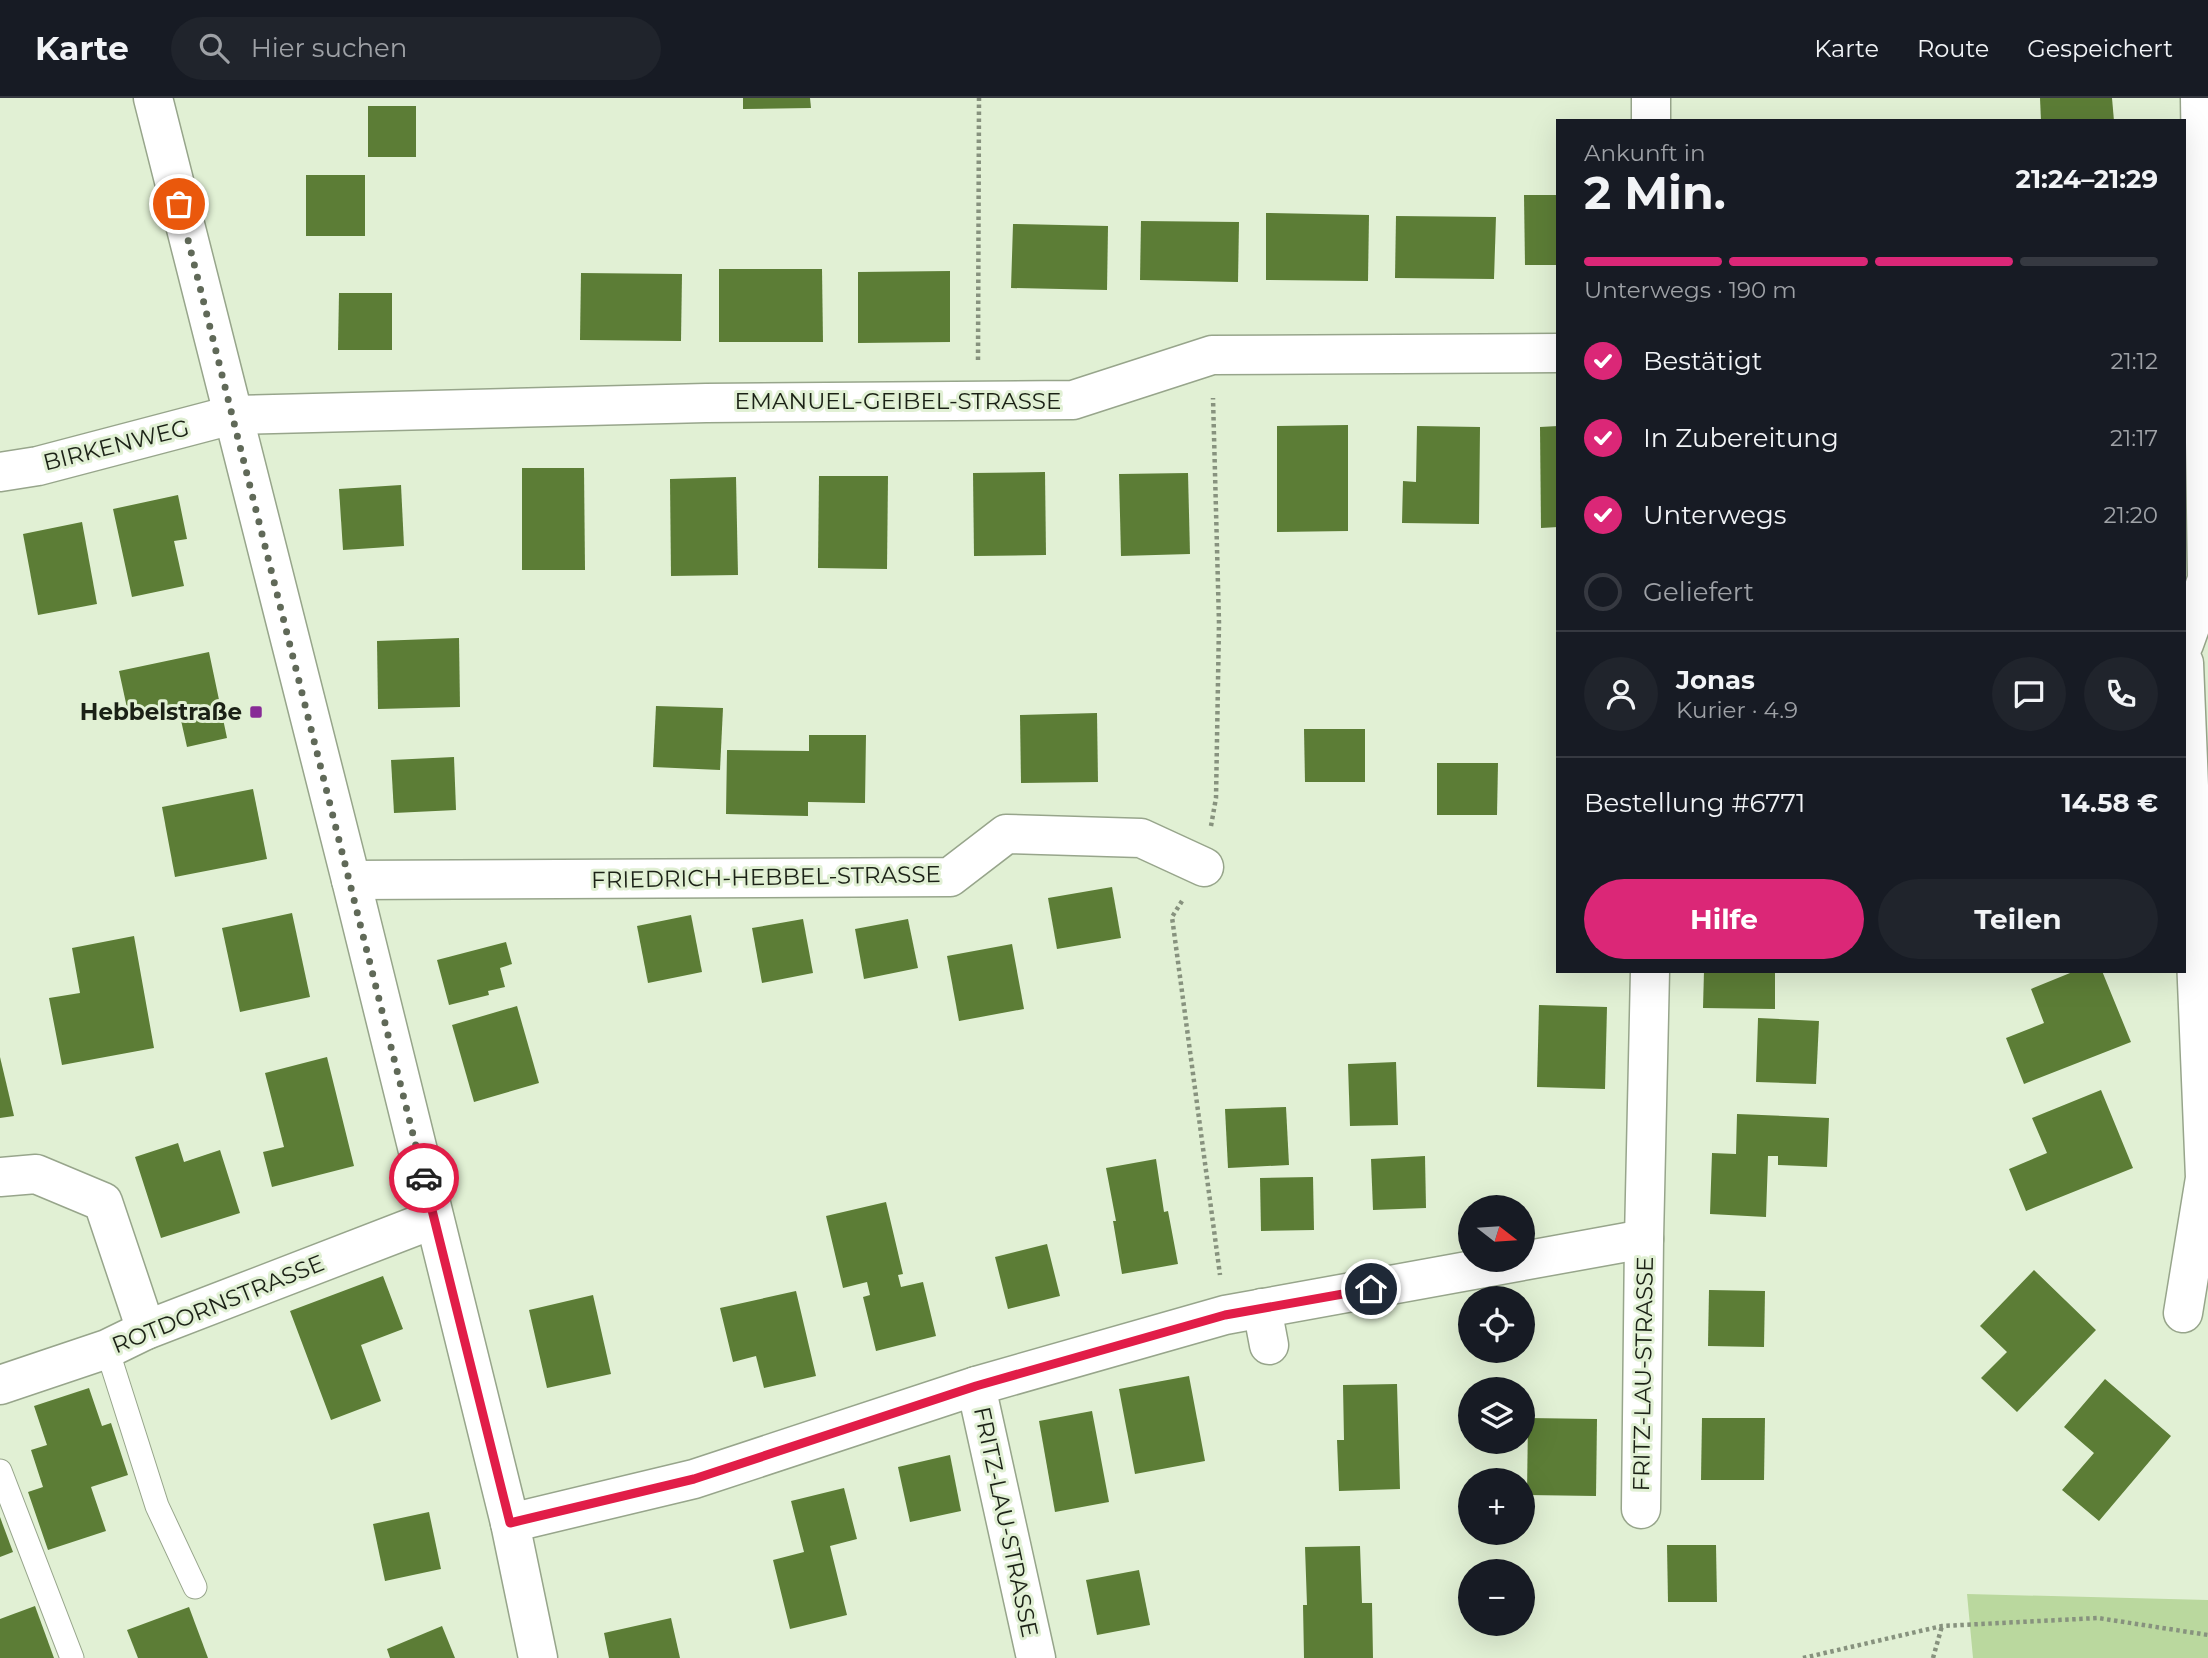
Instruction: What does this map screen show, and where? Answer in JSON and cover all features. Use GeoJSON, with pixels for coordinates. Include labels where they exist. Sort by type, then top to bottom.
{"type":"FeatureCollection","features":[{"type":"Feature","properties":{"kind":"street"},"geometry":{"type":"LineString","coordinates":[[153,98],[510,1523],[538,1658]]}},
{"type":"Feature","properties":{"kind":"street"},"geometry":{"type":"LineString","coordinates":[[1651,98],[1651,119]]}},
{"type":"Feature","properties":{"kind":"street"},"geometry":{"type":"LineString","coordinates":[[2186,638],[2207,579],[2200,98]]}},
{"type":"Feature","properties":{"kind":"street","name":"EMANUEL-GEIBEL-STRASSE"},"geometry":{"type":"LineString","coordinates":[[232,415],[706,403],[1073,400],[1212,355],[1556,353]]}},
{"type":"Feature","properties":{"kind":"street","name":"BIRKENWEG"},"geometry":{"type":"LineString","coordinates":[[0,472],[38,466],[232,415]]}},
{"type":"Feature","properties":{"kind":"street"},"geometry":{"type":"LineString","coordinates":[[2183,1313],[2205,1178],[2186,712]]}},
{"type":"Feature","properties":{"kind":"street","name":"FRIEDRICH-HEBBEL-STRASSE"},"geometry":{"type":"LineString","coordinates":[[351,880],[950,877],[1006,834],[1141,838],[1203,867]]}},
{"type":"Feature","properties":{"kind":"street","name":"FRITZ-LAU-STRASSE"},"geometry":{"type":"LineString","coordinates":[[1641,1509],[1650,973]]}},
{"type":"Feature","properties":{"kind":"street"},"geometry":{"type":"LineString","coordinates":[[0,1177],[36,1174],[103,1202],[146,1330]]}},
{"type":"Feature","properties":{"kind":"street","name":"ROTDORNSTRASSE"},"geometry":{"type":"LineString","coordinates":[[0,1385],[107,1349],[146,1330],[434,1219]]}},
{"type":"Feature","properties":{"kind":"street","name":"FRITZ-LAU-STRASSE"},"geometry":{"type":"LineString","coordinates":[[510,1523],[694,1479],[976,1386],[1225,1315],[1266,1327],[1644,1239]]}},
{"type":"Feature","properties":{"kind":"street","name":"FRITZ-LAU-STRASSE"},"geometry":{"type":"LineString","coordinates":[[976,1386],[1036,1658]]}},
{"type":"Feature","properties":{"kind":"lane"},"geometry":{"type":"LineString","coordinates":[[107,1349],[157,1506],[195,1587]]}},
{"type":"Feature","properties":{"kind":"lane"},"geometry":{"type":"LineString","coordinates":[[0,1471],[72,1658]]}},
{"type":"Feature","properties":{"kind":"path"},"geometry":{"type":"LineString","coordinates":[[978,400],[979,98]]}},
{"type":"Feature","properties":{"kind":"path"},"geometry":{"type":"LineString","coordinates":[[1803,1658],[1942,1626],[2098,1618],[2208,1635]]}},
{"type":"Feature","properties":{"kind":"path"},"geometry":{"type":"LineString","coordinates":[[1933,1658],[1942,1626]]}},
{"type":"Feature","properties":{"kind":"green space"},"geometry":{"type":"Polygon","coordinates":[[[1967,1594],[2208,1600],[2208,1658],[1973,1658],[1967,1594]]]}},
{"type":"Feature","properties":{"kind":"building"},"geometry":{"type":"Polygon","coordinates":[[[743,98],[810,98],[811,108],[743,109],[743,98]]]}},
{"type":"Feature","properties":{"kind":"building"},"geometry":{"type":"Polygon","coordinates":[[[2040,98],[2112,98],[2114,119],[2041,119],[2040,98]]]}},
{"type":"Feature","properties":{"kind":"building"},"geometry":{"type":"Polygon","coordinates":[[[368,106],[416,106],[416,157],[368,157],[368,106]]]}},
{"type":"Feature","properties":{"kind":"building"},"geometry":{"type":"Polygon","coordinates":[[[306,175],[365,175],[365,236],[306,236],[306,175]]]}},
{"type":"Feature","properties":{"kind":"building"},"geometry":{"type":"Polygon","coordinates":[[[1524,195],[1556,195],[1556,265],[1525,265],[1524,195]]]}},
{"type":"Feature","properties":{"kind":"building"},"geometry":{"type":"Polygon","coordinates":[[[1266,213],[1369,215],[1368,281],[1266,280],[1266,213]]]}},
{"type":"Feature","properties":{"kind":"building"},"geometry":{"type":"Polygon","coordinates":[[[1396,216],[1496,217],[1494,279],[1395,278],[1396,216]]]}},
{"type":"Feature","properties":{"kind":"building"},"geometry":{"type":"Polygon","coordinates":[[[1141,221],[1239,222],[1238,282],[1140,280],[1141,221]]]}},
{"type":"Feature","properties":{"kind":"building"},"geometry":{"type":"Polygon","coordinates":[[[1013,224],[1108,226],[1107,290],[1011,288],[1013,224]]]}},
{"type":"Feature","properties":{"kind":"building"},"geometry":{"type":"Polygon","coordinates":[[[719,269],[822,269],[823,342],[719,342],[719,269]]]}},
{"type":"Feature","properties":{"kind":"building"},"geometry":{"type":"Polygon","coordinates":[[[950,271],[950,342],[858,343],[858,272],[950,271]]]}},
{"type":"Feature","properties":{"kind":"building"},"geometry":{"type":"Polygon","coordinates":[[[581,273],[682,274],[681,341],[580,340],[581,273]]]}},
{"type":"Feature","properties":{"kind":"building"},"geometry":{"type":"Polygon","coordinates":[[[339,293],[392,293],[392,350],[338,350],[339,293]]]}},
{"type":"Feature","properties":{"kind":"building"},"geometry":{"type":"Polygon","coordinates":[[[1348,425],[1348,531],[1277,532],[1277,426],[1348,425]]]}},
{"type":"Feature","properties":{"kind":"building"},"geometry":{"type":"Polygon","coordinates":[[[1417,426],[1480,427],[1479,524],[1402,523],[1403,481],[1416,482],[1417,426]]]}},
{"type":"Feature","properties":{"kind":"building"},"geometry":{"type":"Polygon","coordinates":[[[1556,426],[1556,527],[1541,528],[1540,427],[1556,426]]]}},
{"type":"Feature","properties":{"kind":"building"},"geometry":{"type":"Polygon","coordinates":[[[522,468],[584,468],[585,570],[522,570],[522,468]]]}},
{"type":"Feature","properties":{"kind":"building"},"geometry":{"type":"Polygon","coordinates":[[[1045,472],[1046,555],[974,556],[973,473],[1045,472]]]}},
{"type":"Feature","properties":{"kind":"building"},"geometry":{"type":"Polygon","coordinates":[[[1188,473],[1190,554],[1121,556],[1119,474],[1188,473]]]}},
{"type":"Feature","properties":{"kind":"building"},"geometry":{"type":"Polygon","coordinates":[[[819,476],[888,476],[887,569],[818,568],[819,476]]]}},
{"type":"Feature","properties":{"kind":"building"},"geometry":{"type":"Polygon","coordinates":[[[736,477],[738,575],[671,576],[670,479],[736,477]]]}},
{"type":"Feature","properties":{"kind":"building"},"geometry":{"type":"Polygon","coordinates":[[[401,485],[404,546],[343,550],[339,489],[401,485]]]}},
{"type":"Feature","properties":{"kind":"building"},"geometry":{"type":"Polygon","coordinates":[[[178,495],[187,539],[174,541],[184,586],[132,597],[113,509],[178,495]]]}},
{"type":"Feature","properties":{"kind":"building"},"geometry":{"type":"Polygon","coordinates":[[[82,522],[97,604],[38,615],[23,534],[82,522]]]}},
{"type":"Feature","properties":{"kind":"building"},"geometry":{"type":"Polygon","coordinates":[[[459,638],[460,707],[378,709],[377,641],[459,638]]]}},
{"type":"Feature","properties":{"kind":"building"},"geometry":{"type":"Polygon","coordinates":[[[209,652],[227,738],[187,747],[178,707],[129,717],[119,671],[209,652]]]}},
{"type":"Feature","properties":{"kind":"building"},"geometry":{"type":"Polygon","coordinates":[[[656,706],[723,708],[720,770],[653,767],[656,706]]]}},
{"type":"Feature","properties":{"kind":"building"},"geometry":{"type":"Polygon","coordinates":[[[1097,713],[1098,782],[1021,783],[1020,715],[1097,713]]]}},
{"type":"Feature","properties":{"kind":"building"},"geometry":{"type":"Polygon","coordinates":[[[1304,729],[1365,729],[1365,782],[1305,782],[1304,729]]]}},
{"type":"Feature","properties":{"kind":"building"},"geometry":{"type":"Polygon","coordinates":[[[809,735],[866,735],[865,803],[808,802],[808,816],[726,814],[727,750],[809,751],[809,735]]]}},
{"type":"Feature","properties":{"kind":"building"},"geometry":{"type":"Polygon","coordinates":[[[454,757],[456,810],[394,813],[391,760],[454,757]]]}},
{"type":"Feature","properties":{"kind":"building"},"geometry":{"type":"Polygon","coordinates":[[[1437,763],[1498,763],[1497,815],[1437,815],[1437,763]]]}},
{"type":"Feature","properties":{"kind":"building"},"geometry":{"type":"Polygon","coordinates":[[[253,789],[267,859],[175,877],[162,807],[253,789]]]}},
{"type":"Feature","properties":{"kind":"building"},"geometry":{"type":"Polygon","coordinates":[[[1112,887],[1121,938],[1057,949],[1048,898],[1112,887]]]}},
{"type":"Feature","properties":{"kind":"building"},"geometry":{"type":"Polygon","coordinates":[[[292,913],[310,997],[240,1012],[222,928],[292,913]]]}},
{"type":"Feature","properties":{"kind":"building"},"geometry":{"type":"Polygon","coordinates":[[[691,915],[702,972],[648,983],[637,926],[691,915]]]}},
{"type":"Feature","properties":{"kind":"building"},"geometry":{"type":"Polygon","coordinates":[[[803,919],[813,973],[762,983],[752,928],[803,919]]]}},
{"type":"Feature","properties":{"kind":"building"},"geometry":{"type":"Polygon","coordinates":[[[908,919],[918,968],[864,979],[855,929],[908,919]]]}},
{"type":"Feature","properties":{"kind":"building"},"geometry":{"type":"Polygon","coordinates":[[[134,936],[154,1048],[62,1065],[49,998],[80,993],[72,948],[134,936]]]}},
{"type":"Feature","properties":{"kind":"building"},"geometry":{"type":"Polygon","coordinates":[[[506,942],[512,964],[500,968],[505,987],[488,991],[489,995],[449,1005],[437,960],[506,942]]]}},
{"type":"Feature","properties":{"kind":"building"},"geometry":{"type":"Polygon","coordinates":[[[1012,944],[1024,1009],[959,1021],[947,956],[1012,944]]]}},
{"type":"Feature","properties":{"kind":"building"},"geometry":{"type":"Polygon","coordinates":[[[1704,973],[1775,973],[1775,1009],[1703,1008],[1704,973]]]}},
{"type":"Feature","properties":{"kind":"building"},"geometry":{"type":"Polygon","coordinates":[[[2070,973],[2103,973],[2131,1042],[2024,1084],[2006,1038],[2044,1023],[2031,989],[2070,973]]]}},
{"type":"Feature","properties":{"kind":"building"},"geometry":{"type":"Polygon","coordinates":[[[1539,1005],[1607,1007],[1605,1089],[1537,1087],[1539,1005]]]}},
{"type":"Feature","properties":{"kind":"building"},"geometry":{"type":"Polygon","coordinates":[[[517,1006],[539,1083],[474,1102],[452,1025],[517,1006]]]}},
{"type":"Feature","properties":{"kind":"building"},"geometry":{"type":"Polygon","coordinates":[[[1758,1018],[1819,1021],[1816,1084],[1756,1082],[1758,1018]]]}},
{"type":"Feature","properties":{"kind":"building"},"geometry":{"type":"Polygon","coordinates":[[[0,1057],[14,1116],[0,1118],[0,1057]]]}},
{"type":"Feature","properties":{"kind":"building"},"geometry":{"type":"Polygon","coordinates":[[[327,1057],[354,1166],[272,1187],[263,1152],[284,1147],[265,1073],[327,1057]]]}},
{"type":"Feature","properties":{"kind":"building"},"geometry":{"type":"Polygon","coordinates":[[[1396,1062],[1398,1125],[1350,1126],[1348,1064],[1396,1062]]]}},
{"type":"Feature","properties":{"kind":"building"},"geometry":{"type":"Polygon","coordinates":[[[2101,1090],[2133,1168],[2026,1211],[2009,1169],[2047,1153],[2032,1118],[2101,1090]]]}},
{"type":"Feature","properties":{"kind":"building"},"geometry":{"type":"Polygon","coordinates":[[[1286,1107],[1289,1165],[1228,1168],[1225,1109],[1286,1107]]]}},
{"type":"Feature","properties":{"kind":"building"},"geometry":{"type":"Polygon","coordinates":[[[1737,1114],[1829,1118],[1827,1167],[1778,1165],[1778,1156],[1768,1156],[1766,1217],[1710,1214],[1712,1153],[1736,1154],[1737,1114]]]}},
{"type":"Feature","properties":{"kind":"building"},"geometry":{"type":"Polygon","coordinates":[[[178,1143],[184,1162],[220,1150],[240,1213],[161,1238],[135,1157],[178,1143]]]}},
{"type":"Feature","properties":{"kind":"building"},"geometry":{"type":"Polygon","coordinates":[[[1425,1156],[1426,1208],[1373,1210],[1371,1159],[1425,1156]]]}},
{"type":"Feature","properties":{"kind":"building"},"geometry":{"type":"Polygon","coordinates":[[[1156,1159],[1164,1212],[1168,1211],[1178,1264],[1122,1274],[1106,1168],[1156,1159]]]}},
{"type":"Feature","properties":{"kind":"building"},"geometry":{"type":"Polygon","coordinates":[[[1313,1177],[1314,1230],[1261,1231],[1260,1178],[1313,1177]]]}},
{"type":"Feature","properties":{"kind":"building"},"geometry":{"type":"Polygon","coordinates":[[[886,1202],[903,1274],[898,1275],[901,1287],[923,1282],[936,1336],[876,1351],[863,1297],[870,1295],[867,1282],[843,1288],[826,1216],[886,1202]]]}},
{"type":"Feature","properties":{"kind":"building"},"geometry":{"type":"Polygon","coordinates":[[[1047,1244],[1060,1296],[1008,1309],[995,1257],[1047,1244]]]}},
{"type":"Feature","properties":{"kind":"building"},"geometry":{"type":"Polygon","coordinates":[[[2034,1270],[2096,1330],[2017,1412],[1981,1378],[2007,1352],[1980,1326],[2034,1270]]]}},
{"type":"Feature","properties":{"kind":"building"},"geometry":{"type":"Polygon","coordinates":[[[383,1276],[403,1329],[361,1345],[381,1401],[331,1420],[290,1311],[383,1276]]]}},
{"type":"Feature","properties":{"kind":"building"},"geometry":{"type":"Polygon","coordinates":[[[1709,1290],[1765,1291],[1764,1347],[1708,1346],[1709,1290]]]}},
{"type":"Feature","properties":{"kind":"building"},"geometry":{"type":"Polygon","coordinates":[[[796,1291],[816,1376],[764,1388],[756,1356],[733,1362],[720,1308],[796,1291]]]}},
{"type":"Feature","properties":{"kind":"building"},"geometry":{"type":"Polygon","coordinates":[[[593,1295],[611,1374],[547,1388],[529,1310],[593,1295]]]}},
{"type":"Feature","properties":{"kind":"building"},"geometry":{"type":"Polygon","coordinates":[[[1189,1376],[1205,1461],[1135,1474],[1119,1389],[1189,1376]]]}},
{"type":"Feature","properties":{"kind":"building"},"geometry":{"type":"Polygon","coordinates":[[[2105,1379],[2171,1436],[2099,1521],[2062,1490],[2094,1453],[2064,1427],[2105,1379]]]}},
{"type":"Feature","properties":{"kind":"building"},"geometry":{"type":"Polygon","coordinates":[[[1397,1384],[1400,1489],[1339,1491],[1337,1440],[1344,1440],[1343,1385],[1397,1384]]]}},
{"type":"Feature","properties":{"kind":"building"},"geometry":{"type":"Polygon","coordinates":[[[89,1388],[102,1426],[111,1423],[128,1475],[91,1487],[106,1531],[48,1550],[28,1492],[43,1487],[31,1450],[47,1445],[34,1406],[89,1388]]]}},
{"type":"Feature","properties":{"kind":"building"},"geometry":{"type":"Polygon","coordinates":[[[1092,1411],[1109,1502],[1055,1512],[1039,1421],[1092,1411]]]}},
{"type":"Feature","properties":{"kind":"building"},"geometry":{"type":"Polygon","coordinates":[[[1535,1418],[1597,1419],[1596,1496],[1535,1495],[1535,1468],[1527,1468],[1528,1454],[1535,1454],[1535,1418]]]}},
{"type":"Feature","properties":{"kind":"building"},"geometry":{"type":"Polygon","coordinates":[[[1702,1418],[1765,1418],[1764,1480],[1701,1480],[1702,1418]]]}},
{"type":"Feature","properties":{"kind":"building"},"geometry":{"type":"Polygon","coordinates":[[[950,1455],[961,1511],[910,1522],[898,1467],[950,1455]]]}},
{"type":"Feature","properties":{"kind":"building"},"geometry":{"type":"Polygon","coordinates":[[[844,1488],[857,1539],[830,1546],[847,1615],[790,1629],[773,1560],[804,1552],[791,1501],[844,1488]]]}},
{"type":"Feature","properties":{"kind":"building"},"geometry":{"type":"Polygon","coordinates":[[[429,1512],[441,1569],[385,1581],[373,1524],[429,1512]]]}},
{"type":"Feature","properties":{"kind":"building"},"geometry":{"type":"Polygon","coordinates":[[[0,1517],[13,1552],[0,1557],[0,1517]]]}},
{"type":"Feature","properties":{"kind":"building"},"geometry":{"type":"Polygon","coordinates":[[[1667,1545],[1716,1545],[1717,1602],[1668,1602],[1667,1545]]]}},
{"type":"Feature","properties":{"kind":"building"},"geometry":{"type":"Polygon","coordinates":[[[1360,1546],[1362,1603],[1372,1603],[1373,1658],[1304,1658],[1303,1605],[1307,1605],[1305,1547],[1360,1546]]]}},
{"type":"Feature","properties":{"kind":"building"},"geometry":{"type":"Polygon","coordinates":[[[1139,1570],[1150,1625],[1097,1635],[1086,1580],[1139,1570]]]}},
{"type":"Feature","properties":{"kind":"building"},"geometry":{"type":"Polygon","coordinates":[[[35,1606],[54,1658],[0,1658],[0,1619],[35,1606]]]}},
{"type":"Feature","properties":{"kind":"building"},"geometry":{"type":"Polygon","coordinates":[[[189,1607],[208,1658],[138,1658],[127,1630],[189,1607]]]}},
{"type":"Feature","properties":{"kind":"building"},"geometry":{"type":"Polygon","coordinates":[[[671,1618],[680,1658],[609,1658],[604,1633],[671,1618]]]}},
{"type":"Feature","properties":{"kind":"building"},"geometry":{"type":"Polygon","coordinates":[[[442,1626],[455,1658],[390,1658],[387,1649],[442,1626]]]}},
{"type":"Feature","properties":{"kind":"way so far"},"geometry":{"type":"LineString","coordinates":[[179,204],[424,1178]]}},
{"type":"Feature","properties":{"kind":"place","name":"Hebbelstraße"},"geometry":{"type":"Point","coordinates":[256,712]}},
{"type":"Feature","properties":{"kind":"route"},"geometry":{"type":"LineString","coordinates":[[424,1178],[510,1523],[694,1479],[976,1386],[1225,1315],[1371,1289]]}}]}
